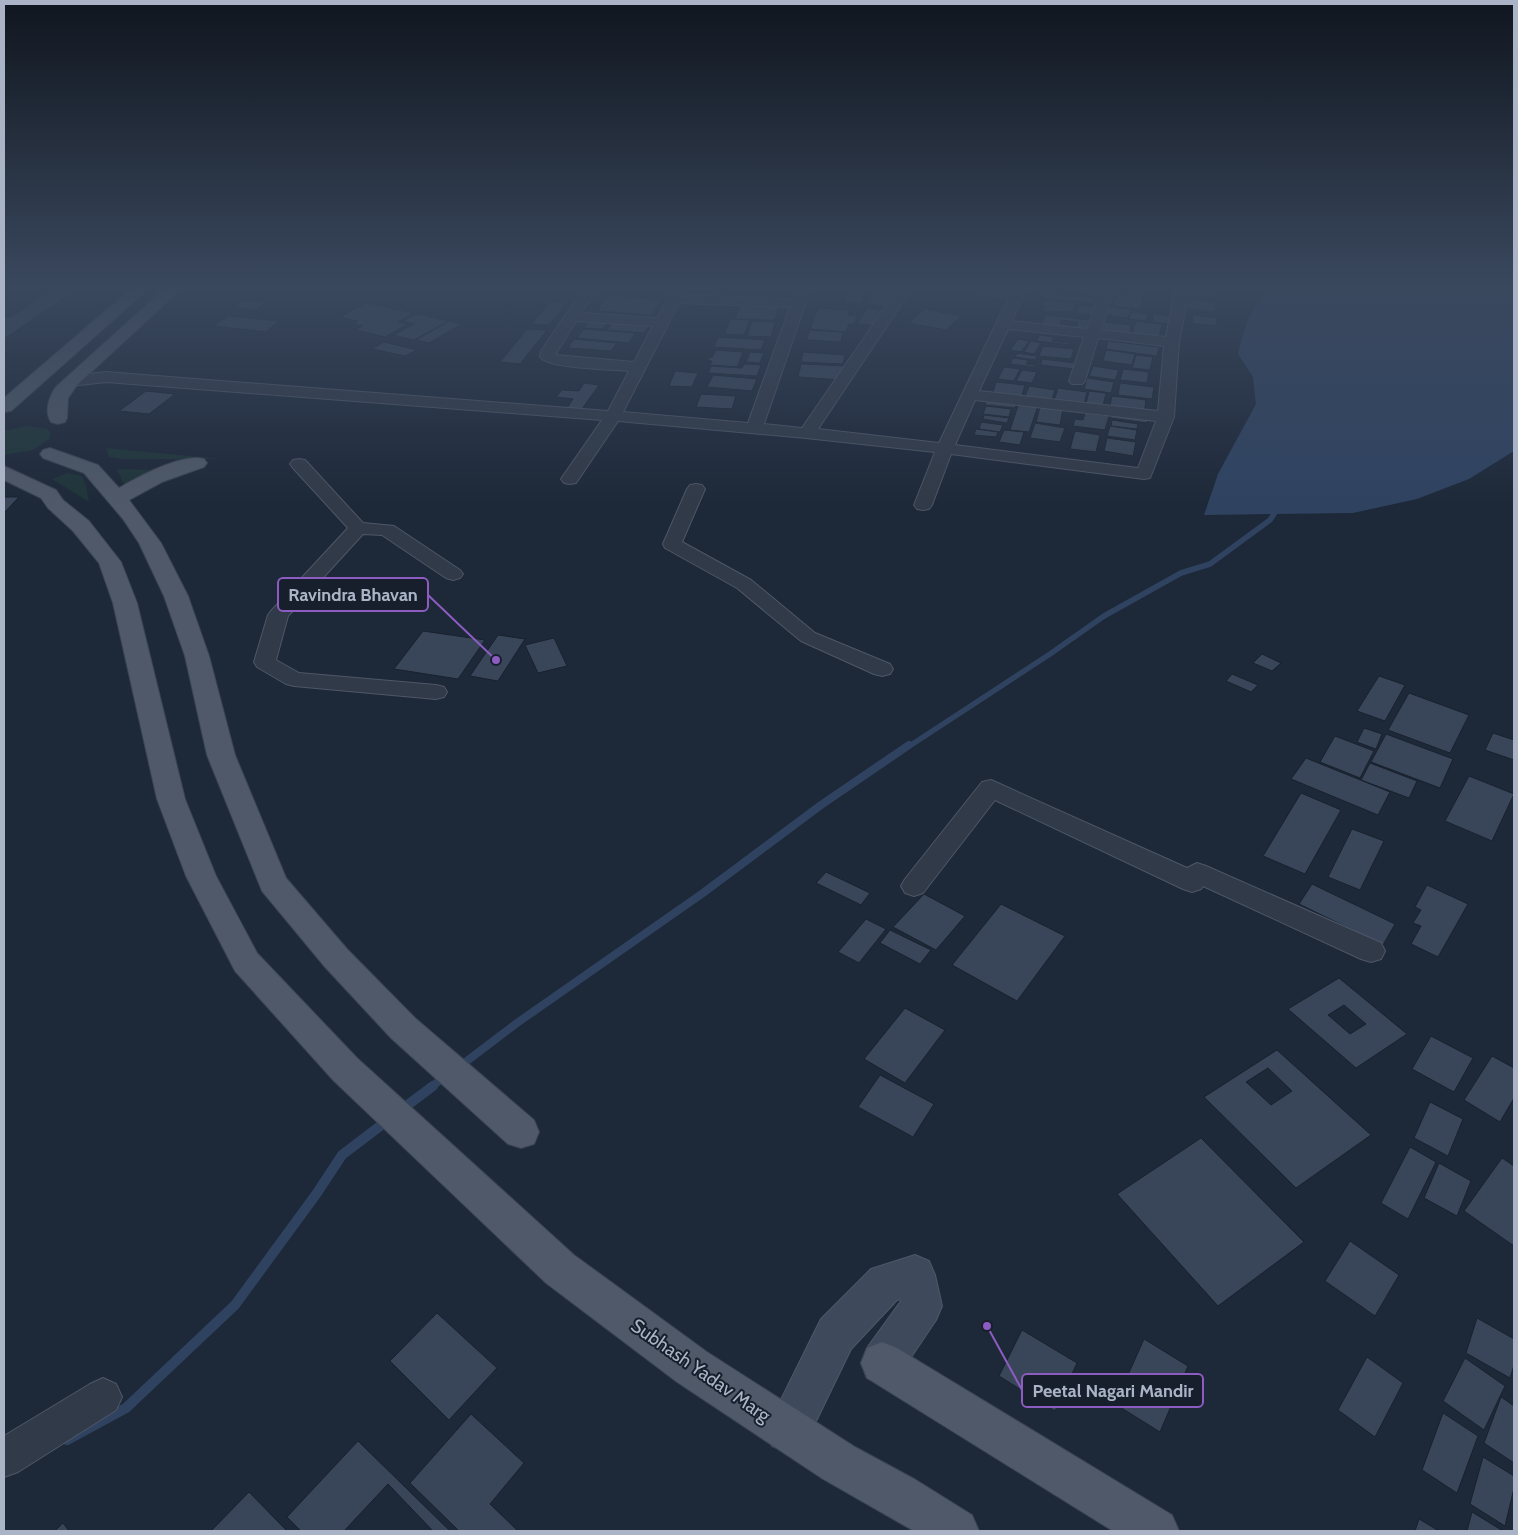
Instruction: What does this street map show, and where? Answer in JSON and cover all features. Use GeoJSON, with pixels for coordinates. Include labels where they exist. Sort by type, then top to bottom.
{"type":"FeatureCollection","features":[{"type":"Feature","properties":{"kind":"main road"},"geometry":{"type":"LineString","coordinates":[[4,407],[56,362]]}},
{"type":"Feature","properties":{"kind":"main road"},"geometry":{"type":"LineString","coordinates":[[58,418],[56,402],[71,381],[92,362]]}},
{"type":"Feature","properties":{"kind":"main road"},"geometry":{"type":"LineString","coordinates":[[50,454],[90,469],[131,515],[150,543],[176,596],[197,656],[221,755],[273,883],[336,958],[403,1028],[521,1132]]}},
{"type":"Feature","properties":{"kind":"main road"},"geometry":{"type":"LineString","coordinates":[[117,499],[131,488],[197,463]]}},
{"type":"Feature","properties":{"kind":"main road","name":"Subhash Yadav Marg"},"geometry":{"type":"LineString","coordinates":[[4,472],[49,494],[55,504],[82,526],[110,562],[125,603],[171,799],[201,876],[246,962],[345,1069],[560,1269],[692,1367],[839,1463],[900,1496],[956,1531]]}},
{"type":"Feature","properties":{"kind":"main road"},"geometry":{"type":"LineString","coordinates":[[882,1363],[1156,1531]]}},
{"type":"Feature","properties":{"kind":"street"},"geometry":{"type":"LineString","coordinates":[[575,362],[639,367]]}},
{"type":"Feature","properties":{"kind":"street"},"geometry":{"type":"LineString","coordinates":[[570,479],[613,416],[642,362]]}},
{"type":"Feature","properties":{"kind":"street"},"geometry":{"type":"LineString","coordinates":[[754,429],[778,362]]}},
{"type":"Feature","properties":{"kind":"street"},"geometry":{"type":"LineString","coordinates":[[807,433],[855,362]]}},
{"type":"Feature","properties":{"kind":"street"},"geometry":{"type":"LineString","coordinates":[[923,505],[945,448],[986,362]]}},
{"type":"Feature","properties":{"kind":"street"},"geometry":{"type":"LineString","coordinates":[[1076,381],[1083,362]]}},
{"type":"Feature","properties":{"kind":"street"},"geometry":{"type":"LineString","coordinates":[[71,381],[115,378],[613,416],[807,433],[945,448],[1144,474],[1166,418],[1170,362]]}},
{"type":"Feature","properties":{"kind":"street"},"geometry":{"type":"LineString","coordinates":[[971,395],[1166,418]]}},
{"type":"Feature","properties":{"kind":"street"},"geometry":{"type":"LineString","coordinates":[[299,464],[358,528],[387,530],[453,574]]}},
{"type":"Feature","properties":{"kind":"street"},"geometry":{"type":"LineString","coordinates":[[696,489],[672,544],[744,584],[808,637],[882,670]]}},
{"type":"Feature","properties":{"kind":"street"},"geometry":{"type":"LineString","coordinates":[[358,528],[278,616],[265,662],[294,679],[436,692]]}},
{"type":"Feature","properties":{"kind":"street"},"geometry":{"type":"LineString","coordinates":[[914,886],[991,788],[1195,878],[1371,952]]}},
{"type":"Feature","properties":{"kind":"street"},"geometry":{"type":"LineString","coordinates":[[788,1430],[836,1334],[885,1283],[915,1275],[922,1306],[882,1363]]}},
{"type":"Feature","properties":{"kind":"street"},"geometry":{"type":"LineString","coordinates":[[4,1458],[104,1398]]}},
{"type":"Feature","properties":{"kind":"green space"},"geometry":{"type":"Polygon","coordinates":[[[27,426],[47,429],[51,433],[49,439],[33,450],[4,455],[4,431],[27,426]]]}},
{"type":"Feature","properties":{"kind":"green space"},"geometry":{"type":"Polygon","coordinates":[[[106,448],[220,459],[122,459],[109,457],[106,448]]]}},
{"type":"Feature","properties":{"kind":"green space"},"geometry":{"type":"Polygon","coordinates":[[[117,469],[158,470],[125,487],[117,469]]]}},
{"type":"Feature","properties":{"kind":"green space"},"geometry":{"type":"Polygon","coordinates":[[[68,473],[82,476],[89,502],[52,479],[68,473]]]}},
{"type":"Feature","properties":{"kind":"water"},"geometry":{"type":"Polygon","coordinates":[[[1243,362],[1514,362],[1514,451],[1469,479],[1417,499],[1353,513],[1204,515],[1218,474],[1256,404],[1253,377],[1243,362]]]}},
{"type":"Feature","properties":{"kind":"building"},"geometry":{"type":"Polygon","coordinates":[[[500,362],[522,362],[520,364],[500,362]]]}},
{"type":"Feature","properties":{"kind":"building"},"geometry":{"type":"Polygon","coordinates":[[[712,362],[739,362],[737,367],[710,365],[712,362]]]}},
{"type":"Feature","properties":{"kind":"building"},"geometry":{"type":"Polygon","coordinates":[[[801,362],[844,362],[843,364],[801,362]]]}},
{"type":"Feature","properties":{"kind":"building"},"geometry":{"type":"Polygon","coordinates":[[[1011,362],[1027,362],[1026,364],[1035,365],[1034,367],[1010,364],[1011,362]]]}},
{"type":"Feature","properties":{"kind":"building"},"geometry":{"type":"Polygon","coordinates":[[[1041,362],[1076,363],[1075,369],[1040,365],[1041,362]]]}},
{"type":"Feature","properties":{"kind":"building"},"geometry":{"type":"Polygon","coordinates":[[[1108,362],[1133,362],[1132,365],[1108,362]]]}},
{"type":"Feature","properties":{"kind":"building"},"geometry":{"type":"Polygon","coordinates":[[[1134,362],[1152,362],[1150,370],[1132,368],[1134,362]]]}},
{"type":"Feature","properties":{"kind":"building"},"geometry":{"type":"Polygon","coordinates":[[[744,364],[761,365],[757,376],[708,373],[711,366],[742,368],[744,364]]]}},
{"type":"Feature","properties":{"kind":"building"},"geometry":{"type":"Polygon","coordinates":[[[801,364],[845,366],[842,380],[798,377],[801,364]]]}},
{"type":"Feature","properties":{"kind":"building"},"geometry":{"type":"Polygon","coordinates":[[[1093,366],[1119,370],[1115,380],[1089,376],[1093,366]]]}},
{"type":"Feature","properties":{"kind":"building"},"geometry":{"type":"Polygon","coordinates":[[[1004,367],[1020,369],[1014,381],[998,379],[1004,367]]]}},
{"type":"Feature","properties":{"kind":"building"},"geometry":{"type":"Polygon","coordinates":[[[1123,369],[1149,372],[1147,383],[1120,380],[1123,369]]]}},
{"type":"Feature","properties":{"kind":"building"},"geometry":{"type":"Polygon","coordinates":[[[1022,370],[1037,372],[1032,383],[1016,381],[1022,370]]]}},
{"type":"Feature","properties":{"kind":"building"},"geometry":{"type":"Polygon","coordinates":[[[675,371],[698,373],[692,387],[669,386],[675,371]]]}},
{"type":"Feature","properties":{"kind":"building"},"geometry":{"type":"Polygon","coordinates":[[[713,375],[757,379],[752,391],[707,387],[713,375]]]}},
{"type":"Feature","properties":{"kind":"building"},"geometry":{"type":"Polygon","coordinates":[[[1087,378],[1114,382],[1111,393],[1084,389],[1087,378]]]}},
{"type":"Feature","properties":{"kind":"building"},"geometry":{"type":"Polygon","coordinates":[[[996,382],[1025,385],[1021,399],[992,396],[996,382]]]}},
{"type":"Feature","properties":{"kind":"building"},"geometry":{"type":"Polygon","coordinates":[[[584,383],[599,385],[582,409],[567,408],[573,399],[556,397],[562,390],[579,391],[584,383]]]}},
{"type":"Feature","properties":{"kind":"building"},"geometry":{"type":"Polygon","coordinates":[[[1120,383],[1154,387],[1152,399],[1118,395],[1120,383]]]}},
{"type":"Feature","properties":{"kind":"building"},"geometry":{"type":"Polygon","coordinates":[[[1029,386],[1055,390],[1051,402],[1024,399],[1029,386]]]}},
{"type":"Feature","properties":{"kind":"building"},"geometry":{"type":"Polygon","coordinates":[[[1058,388],[1087,392],[1084,404],[1054,401],[1058,388]]]}},
{"type":"Feature","properties":{"kind":"building"},"geometry":{"type":"Polygon","coordinates":[[[146,391],[175,394],[149,414],[119,411],[146,391]]]}},
{"type":"Feature","properties":{"kind":"building"},"geometry":{"type":"Polygon","coordinates":[[[1089,391],[1106,393],[1103,406],[1086,404],[1089,391]]]}},
{"type":"Feature","properties":{"kind":"building"},"geometry":{"type":"Polygon","coordinates":[[[701,394],[736,396],[732,409],[696,407],[701,394]]]}},
{"type":"Feature","properties":{"kind":"building"},"geometry":{"type":"Polygon","coordinates":[[[1112,396],[1146,400],[1144,415],[1109,410],[1112,396]]]}},
{"type":"Feature","properties":{"kind":"building"},"geometry":{"type":"Polygon","coordinates":[[[987,398],[1017,402],[1015,408],[985,405],[987,398]]]}},
{"type":"Feature","properties":{"kind":"building"},"geometry":{"type":"Polygon","coordinates":[[[1019,403],[1038,406],[1029,432],[1010,430],[1019,403]]]}},
{"type":"Feature","properties":{"kind":"building"},"geometry":{"type":"Polygon","coordinates":[[[986,406],[1011,409],[1009,417],[983,414],[986,406]]]}},
{"type":"Feature","properties":{"kind":"building"},"geometry":{"type":"Polygon","coordinates":[[[1040,407],[1063,409],[1060,425],[1036,422],[1040,407]]]}},
{"type":"Feature","properties":{"kind":"building"},"geometry":{"type":"Polygon","coordinates":[[[1112,412],[1149,418],[1147,423],[1111,418],[1112,412]]]}},
{"type":"Feature","properties":{"kind":"building"},"geometry":{"type":"Polygon","coordinates":[[[1085,413],[1109,416],[1105,430],[1073,426],[1075,419],[1083,420],[1085,413]]]}},
{"type":"Feature","properties":{"kind":"building"},"geometry":{"type":"Polygon","coordinates":[[[984,415],[1009,418],[1007,423],[983,419],[984,415]]]}},
{"type":"Feature","properties":{"kind":"building"},"geometry":{"type":"Polygon","coordinates":[[[1112,420],[1138,424],[1137,429],[1111,426],[1112,420]]]}},
{"type":"Feature","properties":{"kind":"building"},"geometry":{"type":"Polygon","coordinates":[[[981,422],[1003,425],[1000,432],[979,429],[981,422]]]}},
{"type":"Feature","properties":{"kind":"building"},"geometry":{"type":"Polygon","coordinates":[[[1035,423],[1065,428],[1060,442],[1030,438],[1035,423]]]}},
{"type":"Feature","properties":{"kind":"building"},"geometry":{"type":"Polygon","coordinates":[[[1110,426],[1137,430],[1135,440],[1107,436],[1110,426]]]}},
{"type":"Feature","properties":{"kind":"building"},"geometry":{"type":"Polygon","coordinates":[[[976,429],[998,432],[996,437],[974,435],[976,429]]]}},
{"type":"Feature","properties":{"kind":"building"},"geometry":{"type":"Polygon","coordinates":[[[1004,430],[1024,432],[1020,445],[999,442],[1004,430]]]}},
{"type":"Feature","properties":{"kind":"building"},"geometry":{"type":"Polygon","coordinates":[[[1075,431],[1100,435],[1096,452],[1070,449],[1075,431]]]}},
{"type":"Feature","properties":{"kind":"building"},"geometry":{"type":"Polygon","coordinates":[[[1107,438],[1136,442],[1133,456],[1104,451],[1107,438]]]}},
{"type":"Feature","properties":{"kind":"building"},"geometry":{"type":"Polygon","coordinates":[[[4,497],[19,497],[4,513],[4,497]]]}},
{"type":"Feature","properties":{"kind":"building"},"geometry":{"type":"Polygon","coordinates":[[[423,631],[485,640],[458,679],[394,669],[423,631]]]}},
{"type":"Feature","properties":{"kind":"building"},"geometry":{"type":"Polygon","coordinates":[[[498,635],[525,639],[498,681],[470,676],[498,635]]]}},
{"type":"Feature","properties":{"kind":"building"},"geometry":{"type":"Polygon","coordinates":[[[554,638],[567,666],[538,673],[525,645],[554,638]]]}},
{"type":"Feature","properties":{"kind":"building"},"geometry":{"type":"Polygon","coordinates":[[[1262,654],[1281,663],[1272,671],[1253,663],[1262,654]]]}},
{"type":"Feature","properties":{"kind":"building"},"geometry":{"type":"Polygon","coordinates":[[[1232,674],[1258,685],[1251,692],[1226,681],[1232,674]]]}},
{"type":"Feature","properties":{"kind":"building"},"geometry":{"type":"Polygon","coordinates":[[[1379,676],[1405,685],[1385,721],[1357,711],[1379,676]]]}},
{"type":"Feature","properties":{"kind":"building"},"geometry":{"type":"Polygon","coordinates":[[[1409,693],[1469,715],[1450,753],[1388,730],[1409,693]]]}},
{"type":"Feature","properties":{"kind":"building"},"geometry":{"type":"Polygon","coordinates":[[[1364,728],[1382,734],[1376,749],[1357,742],[1364,728]]]}},
{"type":"Feature","properties":{"kind":"building"},"geometry":{"type":"Polygon","coordinates":[[[1493,733],[1514,740],[1514,760],[1485,750],[1493,733]]]}},
{"type":"Feature","properties":{"kind":"building"},"geometry":{"type":"Polygon","coordinates":[[[1386,734],[1453,759],[1440,788],[1371,762],[1386,734]]]}},
{"type":"Feature","properties":{"kind":"building"},"geometry":{"type":"Polygon","coordinates":[[[1335,736],[1374,751],[1360,778],[1320,762],[1335,736]]]}},
{"type":"Feature","properties":{"kind":"building"},"geometry":{"type":"Polygon","coordinates":[[[1306,758],[1390,792],[1378,815],[1291,779],[1306,758]]]}},
{"type":"Feature","properties":{"kind":"building"},"geometry":{"type":"Polygon","coordinates":[[[1370,763],[1417,781],[1409,798],[1361,780],[1370,763]]]}},
{"type":"Feature","properties":{"kind":"building"},"geometry":{"type":"Polygon","coordinates":[[[1469,776],[1514,794],[1492,841],[1445,821],[1469,776]]]}},
{"type":"Feature","properties":{"kind":"building"},"geometry":{"type":"Polygon","coordinates":[[[1301,793],[1341,810],[1305,874],[1263,856],[1301,793]]]}},
{"type":"Feature","properties":{"kind":"building"},"geometry":{"type":"Polygon","coordinates":[[[1352,829],[1384,841],[1360,890],[1328,877],[1352,829]]]}},
{"type":"Feature","properties":{"kind":"building"},"geometry":{"type":"Polygon","coordinates":[[[826,872],[870,893],[861,905],[816,883],[826,872]]]}},
{"type":"Feature","properties":{"kind":"building"},"geometry":{"type":"Polygon","coordinates":[[[1312,884],[1395,924],[1383,945],[1299,904],[1312,884]]]}},
{"type":"Feature","properties":{"kind":"building"},"geometry":{"type":"Polygon","coordinates":[[[1427,885],[1468,904],[1438,957],[1411,944],[1421,926],[1413,923],[1421,910],[1415,907],[1427,885]]]}},
{"type":"Feature","properties":{"kind":"building"},"geometry":{"type":"Polygon","coordinates":[[[924,894],[965,916],[936,950],[893,927],[924,894]]]}},
{"type":"Feature","properties":{"kind":"building"},"geometry":{"type":"Polygon","coordinates":[[[1001,904],[1065,936],[1017,1001],[952,965],[1001,904]]]}},
{"type":"Feature","properties":{"kind":"building"},"geometry":{"type":"Polygon","coordinates":[[[866,919],[886,929],[859,963],[838,952],[866,919]]]}},
{"type":"Feature","properties":{"kind":"building"},"geometry":{"type":"Polygon","coordinates":[[[890,930],[931,950],[920,964],[880,943],[890,930]]]}},
{"type":"Feature","properties":{"kind":"building"},"geometry":{"type":"Polygon","coordinates":[[[1339,978],[1407,1034],[1356,1068],[1288,1009],[1339,978]],[[1344,1005],[1328,1015],[1350,1034],[1366,1024],[1344,1005]]]}},
{"type":"Feature","properties":{"kind":"building"},"geometry":{"type":"Polygon","coordinates":[[[905,1008],[945,1030],[905,1083],[864,1059],[905,1008]]]}},
{"type":"Feature","properties":{"kind":"building"},"geometry":{"type":"Polygon","coordinates":[[[1431,1036],[1473,1058],[1454,1092],[1412,1069],[1431,1036]]]}},
{"type":"Feature","properties":{"kind":"building"},"geometry":{"type":"Polygon","coordinates":[[[1277,1050],[1371,1135],[1296,1188],[1204,1097],[1277,1050]],[[1268,1068],[1246,1082],[1271,1105],[1292,1091],[1268,1068]]]}},
{"type":"Feature","properties":{"kind":"building"},"geometry":{"type":"Polygon","coordinates":[[[1492,1056],[1514,1068],[1514,1098],[1500,1122],[1464,1100],[1492,1056]]]}},
{"type":"Feature","properties":{"kind":"building"},"geometry":{"type":"Polygon","coordinates":[[[880,1075],[934,1104],[913,1137],[858,1107],[880,1075]]]}},
{"type":"Feature","properties":{"kind":"building"},"geometry":{"type":"Polygon","coordinates":[[[1430,1102],[1463,1119],[1448,1156],[1414,1138],[1430,1102]]]}},
{"type":"Feature","properties":{"kind":"building"},"geometry":{"type":"Polygon","coordinates":[[[1201,1138],[1304,1242],[1218,1306],[1117,1194],[1201,1138]]]}},
{"type":"Feature","properties":{"kind":"building"},"geometry":{"type":"Polygon","coordinates":[[[1410,1147],[1436,1162],[1408,1219],[1381,1203],[1410,1147]]]}},
{"type":"Feature","properties":{"kind":"building"},"geometry":{"type":"Polygon","coordinates":[[[1502,1158],[1514,1166],[1514,1246],[1464,1211],[1502,1158]]]}},
{"type":"Feature","properties":{"kind":"building"},"geometry":{"type":"Polygon","coordinates":[[[1439,1163],[1471,1181],[1457,1216],[1424,1198],[1439,1163]]]}},
{"type":"Feature","properties":{"kind":"building"},"geometry":{"type":"Polygon","coordinates":[[[1350,1241],[1399,1275],[1375,1316],[1325,1281],[1350,1241]]]}},
{"type":"Feature","properties":{"kind":"building"},"geometry":{"type":"Polygon","coordinates":[[[437,1313],[497,1368],[449,1420],[390,1361],[437,1313]]]}},
{"type":"Feature","properties":{"kind":"building"},"geometry":{"type":"Polygon","coordinates":[[[1477,1318],[1514,1339],[1514,1365],[1510,1378],[1466,1353],[1477,1318]]]}},
{"type":"Feature","properties":{"kind":"building"},"geometry":{"type":"Polygon","coordinates":[[[1022,1330],[1077,1363],[1055,1411],[999,1376],[1022,1330]]]}},
{"type":"Feature","properties":{"kind":"building"},"geometry":{"type":"Polygon","coordinates":[[[1144,1339],[1188,1366],[1160,1432],[1115,1404],[1144,1339]]]}},
{"type":"Feature","properties":{"kind":"building"},"geometry":{"type":"Polygon","coordinates":[[[1367,1357],[1403,1383],[1375,1437],[1338,1410],[1367,1357]]]}},
{"type":"Feature","properties":{"kind":"building"},"geometry":{"type":"Polygon","coordinates":[[[1465,1358],[1505,1386],[1484,1430],[1443,1401],[1465,1358]]]}},
{"type":"Feature","properties":{"kind":"building"},"geometry":{"type":"Polygon","coordinates":[[[1501,1397],[1514,1406],[1514,1463],[1484,1443],[1501,1397]]]}},
{"type":"Feature","properties":{"kind":"building"},"geometry":{"type":"Polygon","coordinates":[[[1443,1413],[1478,1436],[1457,1493],[1422,1470],[1443,1413]]]}},
{"type":"Feature","properties":{"kind":"building"},"geometry":{"type":"Polygon","coordinates":[[[471,1414],[524,1463],[490,1504],[518,1531],[459,1531],[410,1483],[471,1414]]]}},
{"type":"Feature","properties":{"kind":"building"},"geometry":{"type":"Polygon","coordinates":[[[358,1441],[450,1531],[433,1531],[388,1484],[344,1531],[301,1531],[287,1517],[358,1441]]]}},
{"type":"Feature","properties":{"kind":"building"},"geometry":{"type":"Polygon","coordinates":[[[1483,1457],[1514,1476],[1514,1488],[1505,1526],[1470,1504],[1483,1457]]]}},
{"type":"Feature","properties":{"kind":"building"},"geometry":{"type":"Polygon","coordinates":[[[249,1492],[287,1531],[211,1531],[249,1492]]]}},
{"type":"Feature","properties":{"kind":"building"},"geometry":{"type":"Polygon","coordinates":[[[1472,1512],[1503,1531],[1467,1531],[1472,1512]]]}},
{"type":"Feature","properties":{"kind":"building"},"geometry":{"type":"Polygon","coordinates":[[[1419,1519],[1439,1531],[1415,1531],[1419,1519]]]}},
{"type":"Feature","properties":{"kind":"building"},"geometry":{"type":"Polygon","coordinates":[[[63,1523],[69,1531],[55,1531],[63,1523]]]}},
{"type":"Feature","properties":{"kind":"waterway"},"geometry":{"type":"LineString","coordinates":[[908,747],[1050,654],[1104,616],[1181,573],[1210,564],[1270,520],[1278,508]]}},
{"type":"Feature","properties":{"kind":"waterway"},"geometry":{"type":"LineString","coordinates":[[459,1067],[517,1023],[703,893],[821,805],[909,745]]}},
{"type":"Feature","properties":{"kind":"waterway"},"geometry":{"type":"LineString","coordinates":[[431,1087],[446,1076]]}},
{"type":"Feature","properties":{"kind":"waterway"},"geometry":{"type":"LineString","coordinates":[[401,1110],[433,1086]]}},
{"type":"Feature","properties":{"kind":"waterway"},"geometry":{"type":"LineString","coordinates":[[67,1440],[126,1408],[235,1305],[317,1193],[342,1155],[388,1120]]}},
{"type":"Feature","properties":{"kind":"place","name":"Ravindra Bhavan"},"geometry":{"type":"Point","coordinates":[496,660]}},
{"type":"Feature","properties":{"kind":"place","name":"Peetal Nagari Mandir"},"geometry":{"type":"Point","coordinates":[987,1326]}}]}
